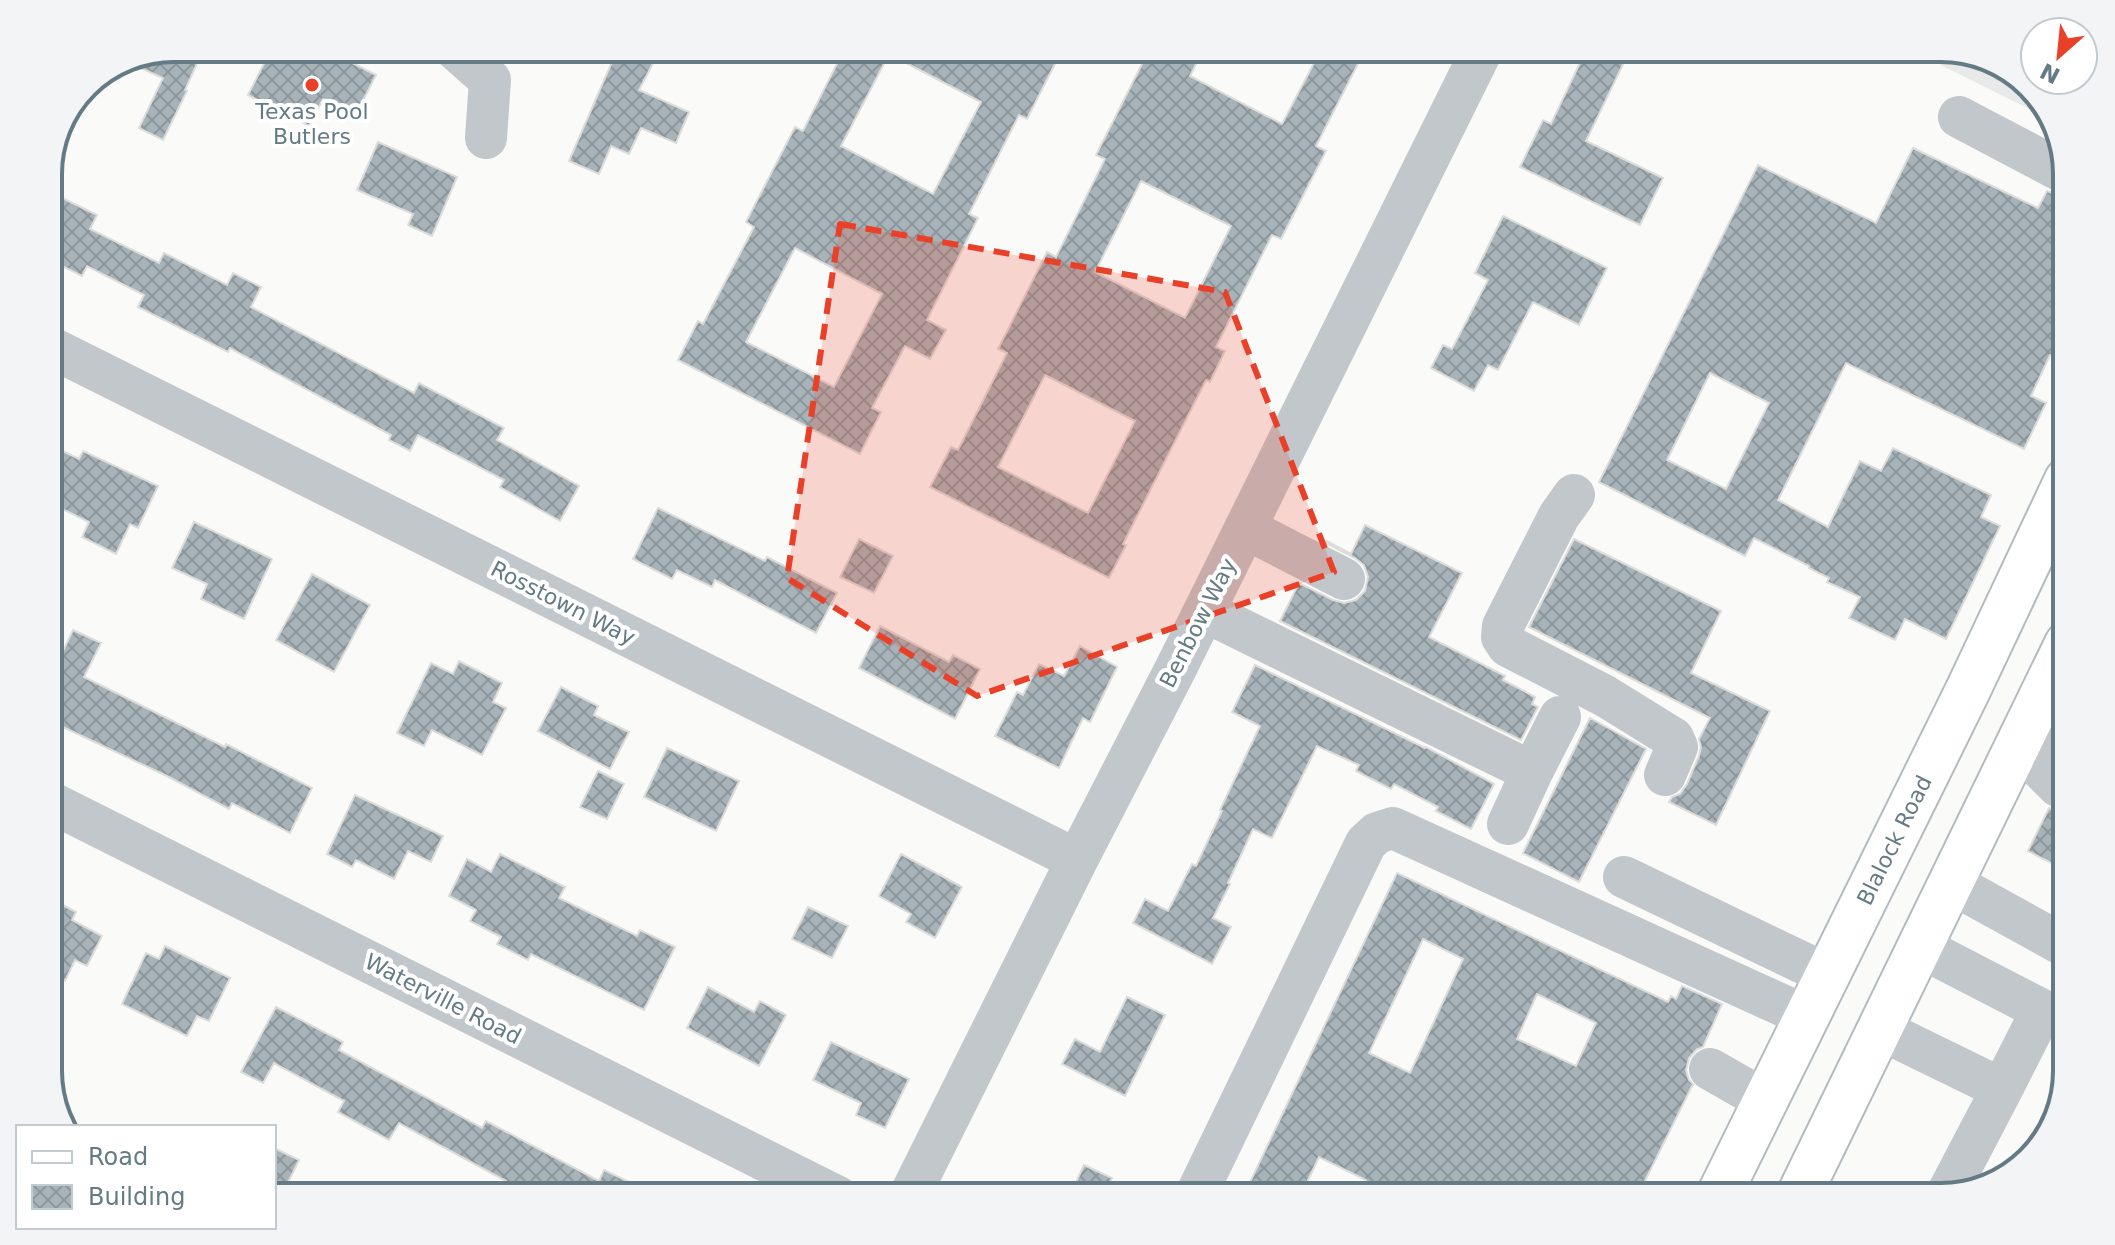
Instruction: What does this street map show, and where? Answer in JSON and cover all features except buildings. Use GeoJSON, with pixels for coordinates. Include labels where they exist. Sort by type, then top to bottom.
{"type":"FeatureCollection","features":[{"type":"Feature","properties":{"kind":"main road","name":"Blalock Road"},"geometry":{"type":"LineString","coordinates":[[1725,1183],[2053,510]]}},
{"type":"Feature","properties":{"kind":"main road"},"geometry":{"type":"LineString","coordinates":[[1974,676],[2053,709]]}},
{"type":"Feature","properties":{"kind":"main road"},"geometry":{"type":"LineString","coordinates":[[1805,1183],[1951,883],[2053,713]]}},
{"type":"Feature","properties":{"kind":"main road"},"geometry":{"type":"LineString","coordinates":[[1808,1017],[1878,1031]]}},
{"type":"Feature","properties":{"kind":"street","name":"Benbow Way"},"geometry":{"type":"LineString","coordinates":[[916,1183],[1476,62]]}},
{"type":"Feature","properties":{"kind":"street"},"geometry":{"type":"LineString","coordinates":[[486,138],[498,64]]}},
{"type":"Feature","properties":{"kind":"street"},"geometry":{"type":"LineString","coordinates":[[1959,117],[2053,167]]}},
{"type":"Feature","properties":{"kind":"street","name":"Rosstown Way"},"geometry":{"type":"LineString","coordinates":[[62,353],[1077,860]]}},
{"type":"Feature","properties":{"kind":"street"},"geometry":{"type":"LineString","coordinates":[[1574,495],[1559,516],[1503,626],[1502,637],[1508,646],[1605,696],[1673,738],[1677,747],[1665,775]]}},
{"type":"Feature","properties":{"kind":"street"},"geometry":{"type":"LineString","coordinates":[[1245,528],[1344,579]]}},
{"type":"Feature","properties":{"kind":"street"},"geometry":{"type":"LineString","coordinates":[[1204,611],[1532,772]]}},
{"type":"Feature","properties":{"kind":"street"},"geometry":{"type":"LineString","coordinates":[[1508,824],[1560,717]]}},
{"type":"Feature","properties":{"kind":"street"},"geometry":{"type":"LineString","coordinates":[[2053,720],[2039,767],[2053,781]]}},
{"type":"Feature","properties":{"kind":"street","name":"Waterville Road"},"geometry":{"type":"LineString","coordinates":[[62,808],[810,1183]]}},
{"type":"Feature","properties":{"kind":"street"},"geometry":{"type":"LineString","coordinates":[[1202,1183],[1366,843],[1377,833],[1393,828],[1808,1017]]}},
{"type":"Feature","properties":{"kind":"street"},"geometry":{"type":"LineString","coordinates":[[1624,877],[1828,975]]}},
{"type":"Feature","properties":{"kind":"street"},"geometry":{"type":"LineString","coordinates":[[1951,883],[2053,939]]}},
{"type":"Feature","properties":{"kind":"street"},"geometry":{"type":"LineString","coordinates":[[1920,947],[2042,1010],[1953,1182]]}},
{"type":"Feature","properties":{"kind":"street"},"geometry":{"type":"LineString","coordinates":[[1878,1031],[2002,1089]]}},
{"type":"Feature","properties":{"kind":"street"},"geometry":{"type":"LineString","coordinates":[[1710,1069],[1766,1101]]}},
{"type":"Feature","properties":{"kind":"highlighted area"},"geometry":{"type":"Polygon","coordinates":[[[840,224],[1225,292],[1334,572],[977,696],[787,578],[840,224]]]}},
{"type":"Feature","properties":{"kind":"shaded area"},"geometry":{"type":"Polygon","coordinates":[[[1935,62],[1970,66],[1997,77],[2034,111],[1935,62]]]}},
{"type":"Feature","properties":{"kind":"place","name":"Texas Pool Butlers"},"geometry":{"type":"Point","coordinates":[312,85]}}]}
